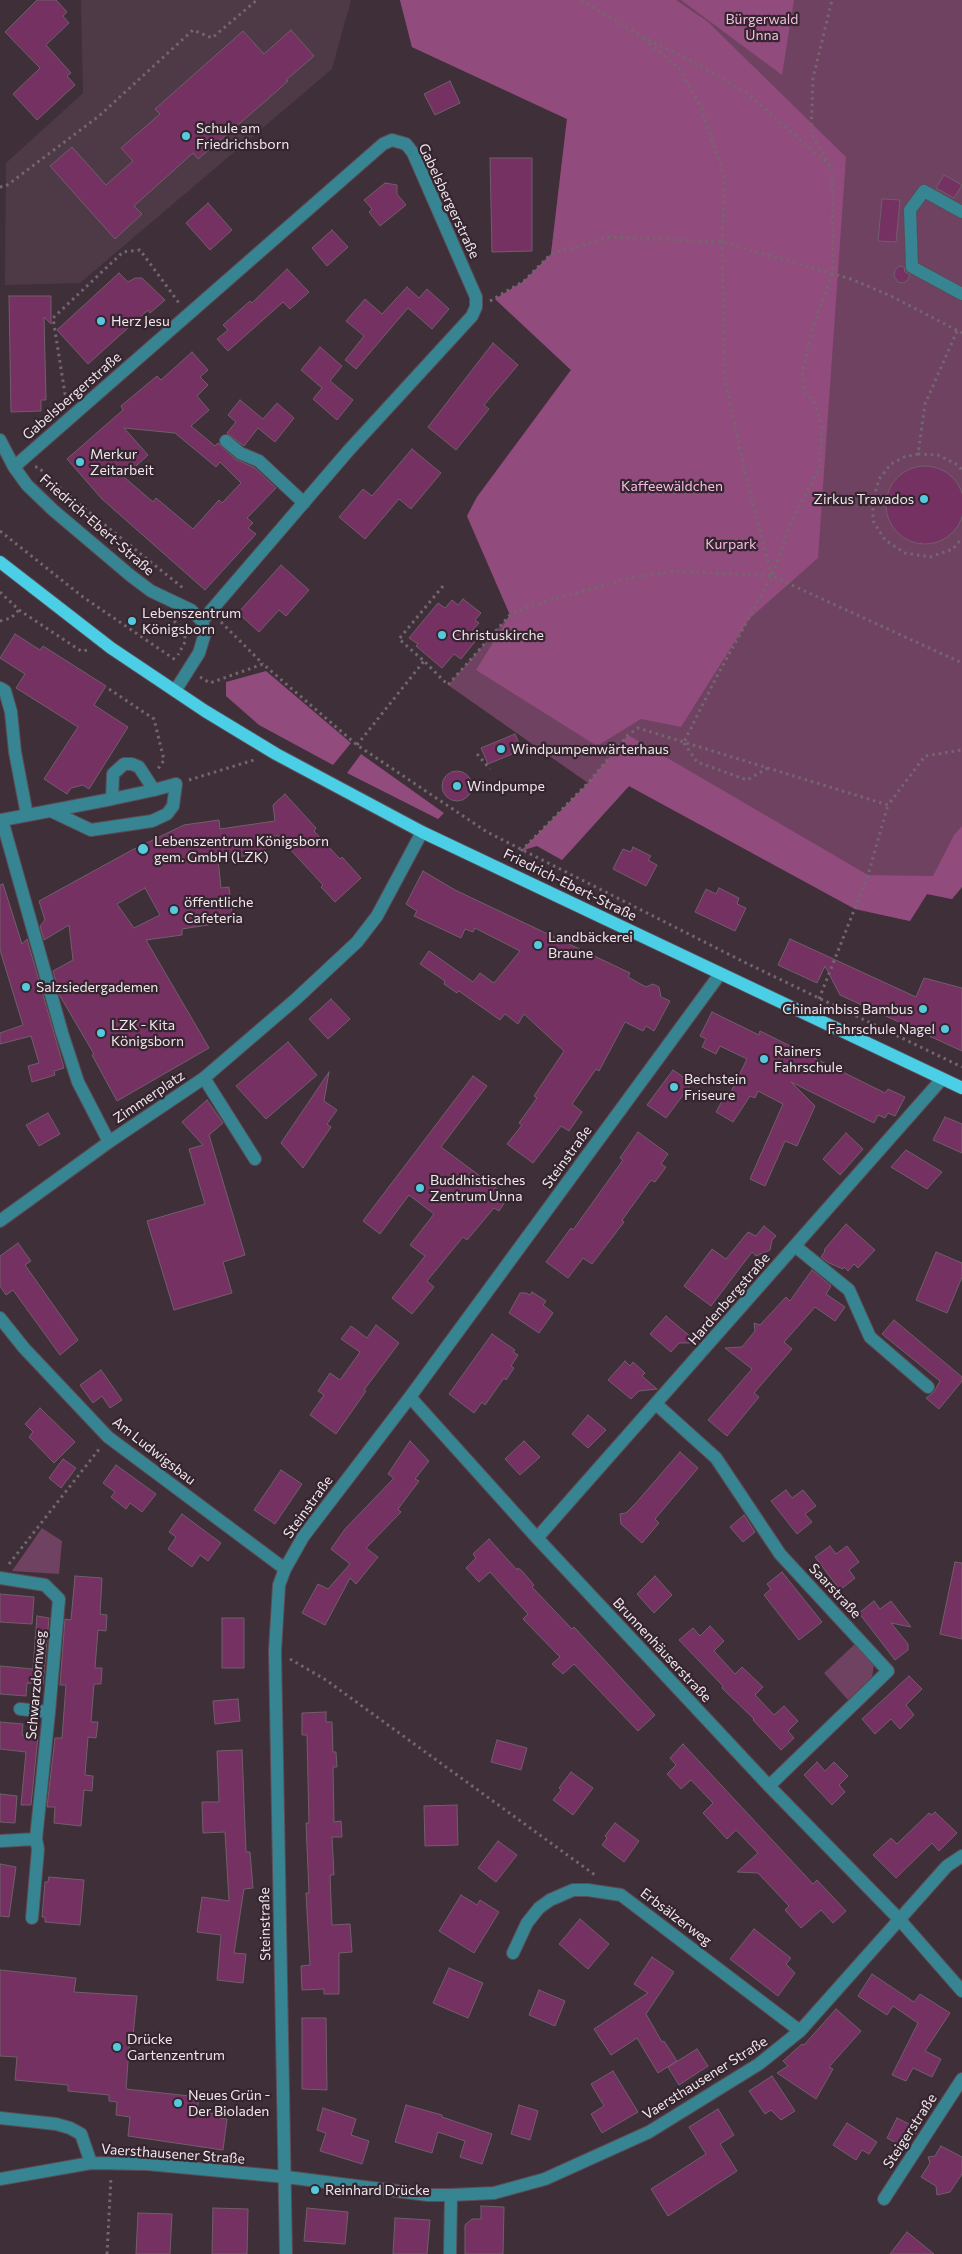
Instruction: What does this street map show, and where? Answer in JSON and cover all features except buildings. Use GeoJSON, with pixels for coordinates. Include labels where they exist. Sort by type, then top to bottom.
{"type":"FeatureCollection","features":[{"type":"Feature","properties":{"kind":"main road","name":"Friedrich-Ebert-Straße"},"geometry":{"type":"LineString","coordinates":[[0,562],[111,648],[175,691],[276,754],[422,832],[809,1017],[942,1079],[961,1085]]}},
{"type":"Feature","properties":{"kind":"street","name":"Gabelsbergerstraße"},"geometry":{"type":"LineString","coordinates":[[14,467],[383,144],[392,140],[406,144],[413,153],[476,297],[476,307]]}},
{"type":"Feature","properties":{"kind":"street"},"geometry":{"type":"LineString","coordinates":[[962,212],[924,191],[910,210],[912,267],[962,294]]}},
{"type":"Feature","properties":{"kind":"street"},"geometry":{"type":"LineString","coordinates":[[175,691],[199,653],[205,633],[206,616],[304,502],[472,316],[476,307]]}},
{"type":"Feature","properties":{"kind":"street","name":"Friedrich-Ebert-Straße"},"geometry":{"type":"LineString","coordinates":[[0,440],[14,467],[27,485],[53,510],[131,576],[151,590],[206,616]]}},
{"type":"Feature","properties":{"kind":"street"},"geometry":{"type":"LineString","coordinates":[[226,441],[240,453],[259,461],[304,502]]}},
{"type":"Feature","properties":{"kind":"street"},"geometry":{"type":"LineString","coordinates":[[0,688],[5,691],[11,712],[15,752],[27,815]]}},
{"type":"Feature","properties":{"kind":"street"},"geometry":{"type":"LineString","coordinates":[[112,799],[113,774],[124,764],[136,766],[152,786]]}},
{"type":"Feature","properties":{"kind":"street"},"geometry":{"type":"LineString","coordinates":[[52,811],[91,830],[152,821],[167,814],[173,806],[176,784]]}},
{"type":"Feature","properties":{"kind":"street","name":"Zimmerplatz"},"geometry":{"type":"LineString","coordinates":[[176,784],[152,786],[112,799],[2,820],[62,1033],[78,1082],[109,1142],[204,1078],[296,999],[357,942],[377,916],[422,832]]}},
{"type":"Feature","properties":{"kind":"street","name":"Steinstraße"},"geometry":{"type":"LineString","coordinates":[[286,2177],[275,1651],[279,1585],[285,1568],[303,1537],[410,1397],[720,974]]}},
{"type":"Feature","properties":{"kind":"street"},"geometry":{"type":"LineString","coordinates":[[204,1078],[255,1159]]}},
{"type":"Feature","properties":{"kind":"street","name":"Hardenbergstraße"},"geometry":{"type":"LineString","coordinates":[[538,1538],[942,1079]]}},
{"type":"Feature","properties":{"kind":"street"},"geometry":{"type":"LineString","coordinates":[[0,1221],[109,1142]]}},
{"type":"Feature","properties":{"kind":"street"},"geometry":{"type":"LineString","coordinates":[[795,1246],[849,1290],[870,1337],[928,1387]]}},
{"type":"Feature","properties":{"kind":"street","name":"Am Ludwigsbau"},"geometry":{"type":"LineString","coordinates":[[0,1318],[24,1348],[108,1437],[285,1568]]}},
{"type":"Feature","properties":{"kind":"street","name":"Brunnenhäuserstraße"},"geometry":{"type":"LineString","coordinates":[[410,1397],[538,1538],[769,1786],[899,1919]]}},
{"type":"Feature","properties":{"kind":"street","name":"Saarstraße"},"geometry":{"type":"LineString","coordinates":[[656,1404],[716,1458],[780,1554],[888,1671],[769,1786]]}},
{"type":"Feature","properties":{"kind":"street","name":"Schwarzdornweg"},"geometry":{"type":"LineString","coordinates":[[3,1573],[45,1585],[59,1599],[50,1712],[36,1839],[38,1849],[32,1918]]}},
{"type":"Feature","properties":{"kind":"street"},"geometry":{"type":"LineString","coordinates":[[20,1708],[50,1712]]}},
{"type":"Feature","properties":{"kind":"street"},"geometry":{"type":"LineString","coordinates":[[0,1841],[36,1839]]}},
{"type":"Feature","properties":{"kind":"street","name":"Vaersthausener Straße"},"geometry":{"type":"LineString","coordinates":[[0,2179],[91,2163],[147,2164],[286,2177],[428,2195],[451,2195],[494,2192],[546,2179],[649,2132],[759,2064],[800,2030],[948,1866],[962,1856]]}},
{"type":"Feature","properties":{"kind":"street","name":"Erbsälzerweg"},"geometry":{"type":"LineString","coordinates":[[513,1953],[527,1924],[538,1908],[550,1900],[573,1890],[621,1894],[800,2030]]}},
{"type":"Feature","properties":{"kind":"street"},"geometry":{"type":"LineString","coordinates":[[899,1919],[962,1991]]}},
{"type":"Feature","properties":{"kind":"street","name":"Steigerstraße"},"geometry":{"type":"LineString","coordinates":[[884,2199],[962,2079]]}},
{"type":"Feature","properties":{"kind":"street"},"geometry":{"type":"LineString","coordinates":[[0,2118],[56,2124],[70,2128],[81,2134],[91,2163]]}},
{"type":"Feature","properties":{"kind":"street"},"geometry":{"type":"LineString","coordinates":[[286,2177],[286,2254]]}},
{"type":"Feature","properties":{"kind":"street"},"geometry":{"type":"LineString","coordinates":[[450,2254],[451,2195]]}},
{"type":"Feature","properties":{"kind":"path"},"geometry":{"type":"LineString","coordinates":[[0,187],[6,186],[99,116],[193,30],[212,38],[258,0]]}},
{"type":"Feature","properties":{"kind":"path"},"geometry":{"type":"LineString","coordinates":[[581,0],[639,35],[688,59],[747,92],[832,168]]}},
{"type":"Feature","properties":{"kind":"path"},"geometry":{"type":"LineString","coordinates":[[684,742],[716,676],[772,576],[790,525],[820,467],[822,427],[814,401],[805,393],[802,376],[813,326],[833,272],[832,168],[811,134],[813,78],[832,0]]}},
{"type":"Feature","properties":{"kind":"path"},"geometry":{"type":"LineString","coordinates":[[639,35],[679,68],[701,107],[725,179],[722,242],[725,379],[746,481],[772,576]]}},
{"type":"Feature","properties":{"kind":"path"},"geometry":{"type":"LineString","coordinates":[[476,307],[524,280],[551,254],[610,237],[722,242],[833,272],[893,297],[960,332],[925,404],[918,454]]}},
{"type":"Feature","properties":{"kind":"path"},"geometry":{"type":"LineString","coordinates":[[77,412],[65,394],[53,318],[122,252],[140,250],[188,316]]}},
{"type":"Feature","properties":{"kind":"path"},"geometry":{"type":"LineString","coordinates":[[962,470],[956,464],[938,455],[918,454],[904,457],[891,464],[879,479],[873,501],[873,522],[885,540],[905,553],[930,557],[953,549],[962,538]]}},
{"type":"Feature","properties":{"kind":"path"},"geometry":{"type":"LineString","coordinates":[[14,467],[38,467],[63,491],[189,593]]}},
{"type":"Feature","properties":{"kind":"path"},"geometry":{"type":"LineString","coordinates":[[0,531],[83,597],[210,683],[263,664]]}},
{"type":"Feature","properties":{"kind":"path"},"geometry":{"type":"LineString","coordinates":[[443,586],[399,639],[424,660],[448,685],[510,615],[532,605],[634,577],[678,571],[772,576],[962,664]]}},
{"type":"Feature","properties":{"kind":"path"},"geometry":{"type":"LineString","coordinates":[[0,592],[19,610],[81,651],[111,648]]}},
{"type":"Feature","properties":{"kind":"path"},"geometry":{"type":"LineString","coordinates":[[0,621],[12,618],[19,610]]}},
{"type":"Feature","properties":{"kind":"path"},"geometry":{"type":"LineString","coordinates":[[206,616],[357,745],[467,820],[521,851],[819,999],[962,1067]]}},
{"type":"Feature","properties":{"kind":"path"},"geometry":{"type":"LineString","coordinates":[[357,745],[424,660]]}},
{"type":"Feature","properties":{"kind":"path"},"geometry":{"type":"LineString","coordinates":[[109,689],[154,719],[164,760],[152,786]]}},
{"type":"Feature","properties":{"kind":"path"},"geometry":{"type":"LineString","coordinates":[[521,851],[588,783],[628,735],[638,728],[888,804]]}},
{"type":"Feature","properties":{"kind":"path"},"geometry":{"type":"LineString","coordinates":[[684,742],[697,762],[747,780],[768,768]]}},
{"type":"Feature","properties":{"kind":"path"},"geometry":{"type":"LineString","coordinates":[[809,1017],[819,999],[868,875],[888,804],[925,756],[962,750]]}},
{"type":"Feature","properties":{"kind":"path"},"geometry":{"type":"LineString","coordinates":[[176,784],[276,754]]}},
{"type":"Feature","properties":{"kind":"path"},"geometry":{"type":"LineString","coordinates":[[477,754],[490,770]]}},
{"type":"Feature","properties":{"kind":"path"},"geometry":{"type":"LineString","coordinates":[[3,1573],[108,1437]]}},
{"type":"Feature","properties":{"kind":"path"},"geometry":{"type":"LineString","coordinates":[[275,1651],[326,1680],[597,1877]]}},
{"type":"Feature","properties":{"kind":"path"},"geometry":{"type":"LineString","coordinates":[[107,2254],[111,2164]]}},
{"type":"Feature","properties":{"kind":"shaded area"},"geometry":{"type":"Polygon","coordinates":[[[81,0],[351,0],[332,69],[80,283],[5,285],[6,163],[83,93],[81,0]]]}},
{"type":"Feature","properties":{"kind":"green space","name":"Kurpark"},"geometry":{"type":"Polygon","coordinates":[[[400,0],[962,0],[962,887],[952,899],[927,894],[910,921],[855,909],[629,786],[562,860],[537,846],[588,783],[448,685],[510,615],[467,516],[477,497],[571,370],[495,299],[524,281],[551,254],[567,119],[412,47],[400,0]]]}},
{"type":"Feature","properties":{"kind":"green space","name":"Kaffeewäldchen"},"geometry":{"type":"Polygon","coordinates":[[[400,0],[676,0],[708,22],[846,157],[818,558],[749,619],[681,727],[641,719],[597,746],[476,670],[510,615],[467,516],[477,497],[571,370],[495,299],[524,281],[551,254],[567,119],[412,47],[400,0]]]}},
{"type":"Feature","properties":{"kind":"green space","name":"Bürgerwald Unna"},"geometry":{"type":"Polygon","coordinates":[[[681,0],[794,0],[782,75],[681,0]]]}},
{"type":"Feature","properties":{"kind":"green space"},"geometry":{"type":"Polygon","coordinates":[[[266,671],[351,743],[333,765],[259,725],[226,696],[226,682],[266,671]]]}},
{"type":"Feature","properties":{"kind":"green space"},"geometry":{"type":"Polygon","coordinates":[[[628,735],[868,875],[933,876],[954,835],[962,826],[962,887],[952,899],[927,894],[910,921],[855,909],[629,786],[562,860],[537,846],[521,851],[588,783],[628,735]]]}},
{"type":"Feature","properties":{"kind":"green space"},"geometry":{"type":"Polygon","coordinates":[[[361,754],[444,813],[438,819],[347,773],[361,754]]]}},
{"type":"Feature","properties":{"kind":"green space"},"geometry":{"type":"Polygon","coordinates":[[[42,1528],[62,1541],[59,1574],[12,1571],[42,1528]]]}},
{"type":"Feature","properties":{"kind":"green space"},"geometry":{"type":"Polygon","coordinates":[[[856,1643],[874,1665],[872,1677],[848,1700],[824,1673],[856,1643]]]}},
{"type":"Feature","properties":{"kind":"place","name":"Schule am Friedrichsborn"},"geometry":{"type":"Point","coordinates":[186,136]}},
{"type":"Feature","properties":{"kind":"place","name":"Herz Jesu"},"geometry":{"type":"Point","coordinates":[101,321]}},
{"type":"Feature","properties":{"kind":"place","name":"Merkur Zeitarbeit"},"geometry":{"type":"Point","coordinates":[80,462]}},
{"type":"Feature","properties":{"kind":"place","name":"Zirkus Travados"},"geometry":{"type":"Point","coordinates":[924,499]}},
{"type":"Feature","properties":{"kind":"place","name":"Lebenszentrum Königsborn"},"geometry":{"type":"Point","coordinates":[132,621]}},
{"type":"Feature","properties":{"kind":"place","name":"Christuskirche"},"geometry":{"type":"Point","coordinates":[442,635]}},
{"type":"Feature","properties":{"kind":"place","name":"Windpumpenwärterhaus"},"geometry":{"type":"Point","coordinates":[501,749]}},
{"type":"Feature","properties":{"kind":"place","name":"Windpumpe"},"geometry":{"type":"Point","coordinates":[457,786]}},
{"type":"Feature","properties":{"kind":"place","name":"Lebenszentrum Königsborn gem. GmbH (LZK)"},"geometry":{"type":"Point","coordinates":[143,849]}},
{"type":"Feature","properties":{"kind":"place","name":"öffentliche Cafeteria"},"geometry":{"type":"Point","coordinates":[174,910]}},
{"type":"Feature","properties":{"kind":"place","name":"Landbäckerei Braune"},"geometry":{"type":"Point","coordinates":[538,945]}},
{"type":"Feature","properties":{"kind":"place","name":"Salzsiedergademen"},"geometry":{"type":"Point","coordinates":[26,987]}},
{"type":"Feature","properties":{"kind":"place","name":"Chinaimbiss Bambus"},"geometry":{"type":"Point","coordinates":[923,1009]}},
{"type":"Feature","properties":{"kind":"place","name":"Fahrschule Nagel"},"geometry":{"type":"Point","coordinates":[945,1029]}},
{"type":"Feature","properties":{"kind":"place","name":"LZK - Kita Königsborn"},"geometry":{"type":"Point","coordinates":[101,1033]}},
{"type":"Feature","properties":{"kind":"place","name":"Rainers Fahrschule"},"geometry":{"type":"Point","coordinates":[764,1059]}},
{"type":"Feature","properties":{"kind":"place","name":"Bechstein Friseure"},"geometry":{"type":"Point","coordinates":[674,1087]}},
{"type":"Feature","properties":{"kind":"place","name":"Buddhistisches Zentrum Unna"},"geometry":{"type":"Point","coordinates":[420,1188]}},
{"type":"Feature","properties":{"kind":"place","name":"Drücke Gartenzentrum"},"geometry":{"type":"Point","coordinates":[117,2047]}},
{"type":"Feature","properties":{"kind":"place","name":"Neues Grün - Der Bioladen"},"geometry":{"type":"Point","coordinates":[178,2103]}},
{"type":"Feature","properties":{"kind":"place","name":"Reinhard Drücke"},"geometry":{"type":"Point","coordinates":[315,2190]}}]}
